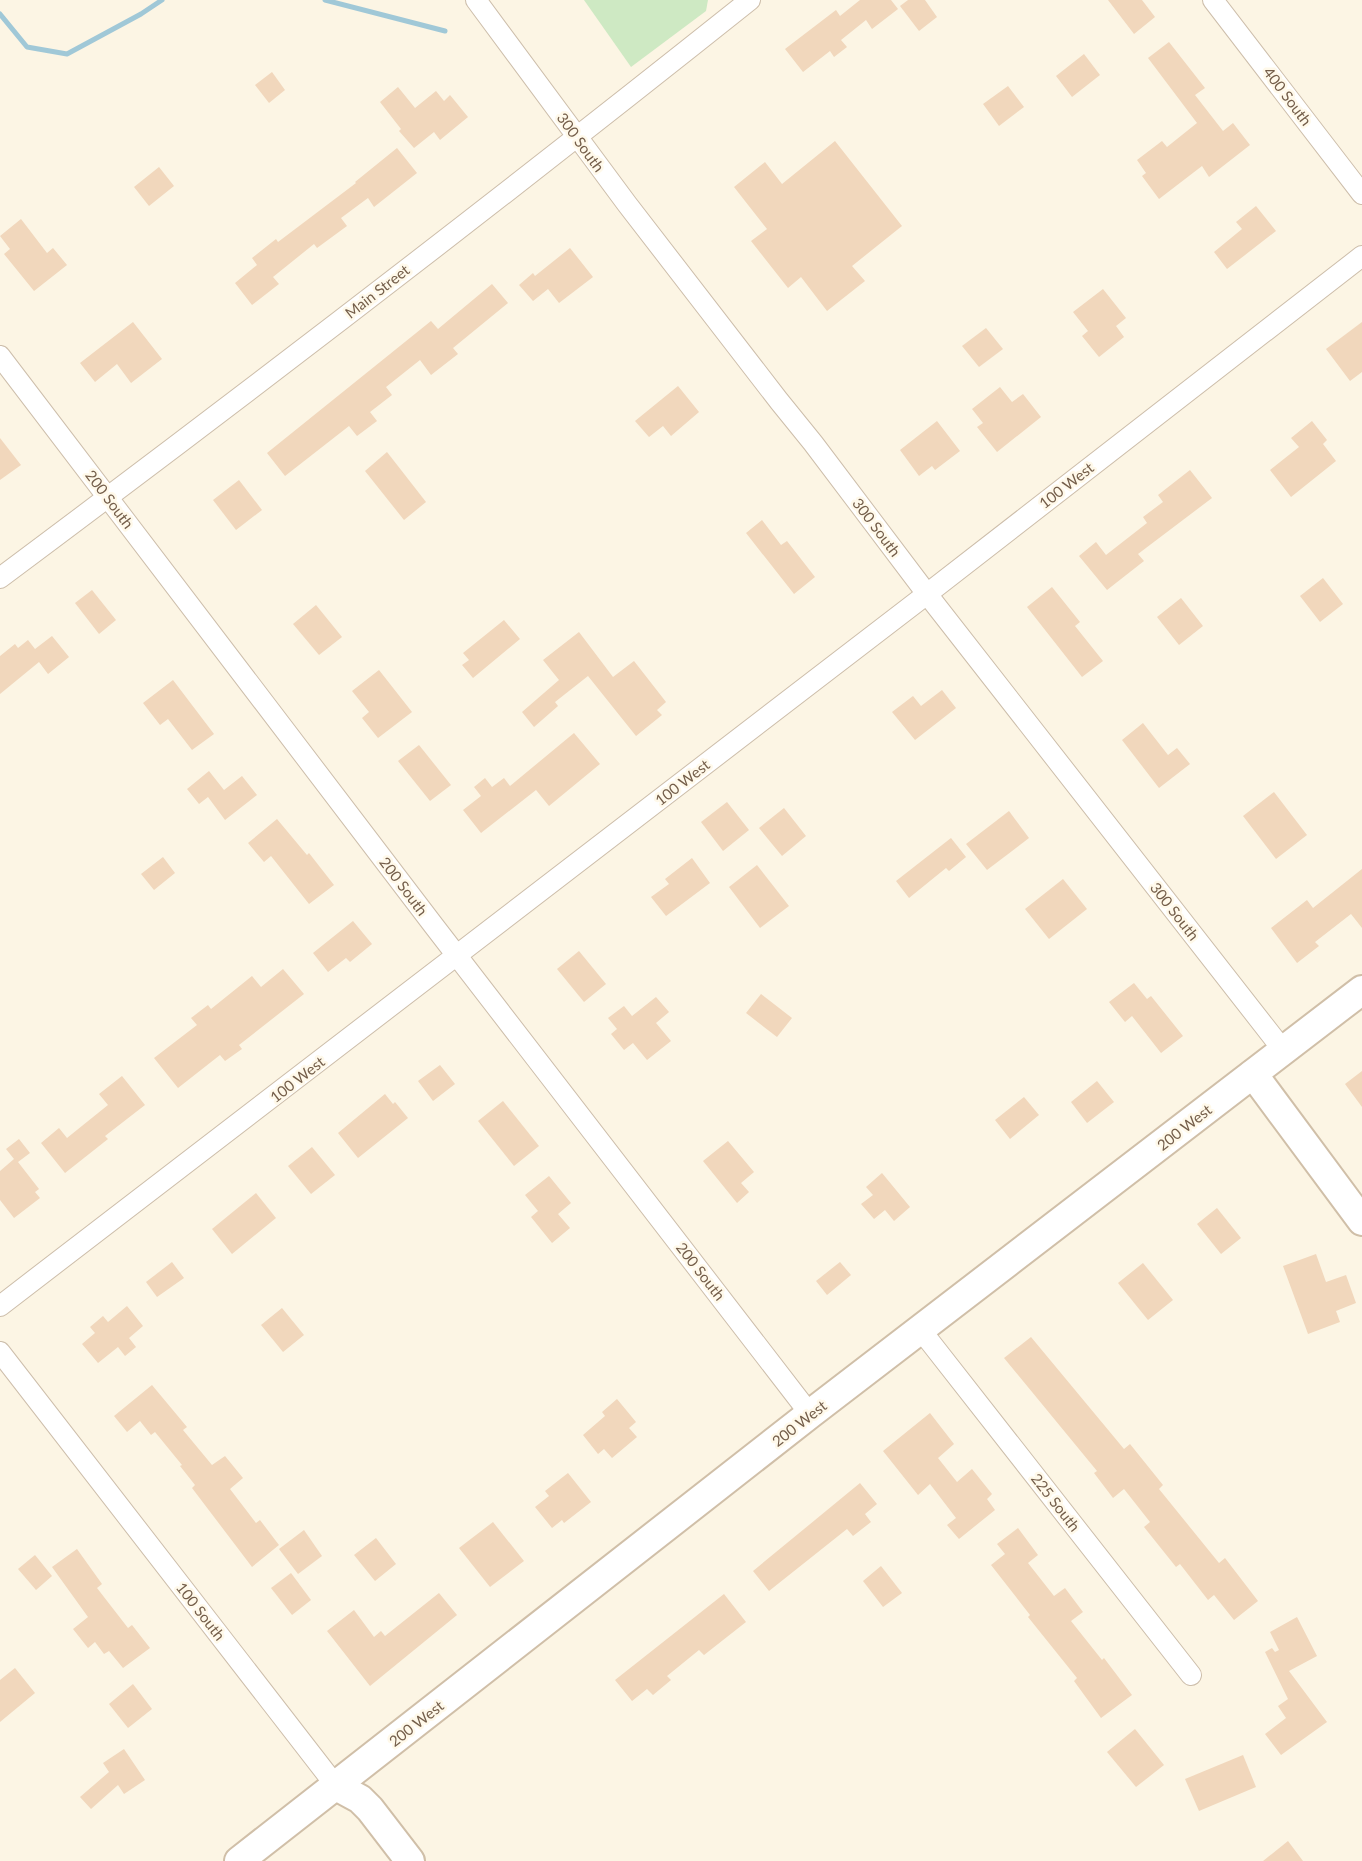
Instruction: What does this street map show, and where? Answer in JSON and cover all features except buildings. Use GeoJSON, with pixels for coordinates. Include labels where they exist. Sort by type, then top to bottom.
{"type":"FeatureCollection","features":[{"type":"Feature","properties":{"kind":"street","name":"300 South"},"geometry":{"type":"LineString","coordinates":[[476,0],[578,138],[927,594],[1284,1050]]}},
{"type":"Feature","properties":{"kind":"street","name":"Main Street"},"geometry":{"type":"LineString","coordinates":[[0,578],[578,138],[750,0]]}},
{"type":"Feature","properties":{"kind":"street","name":"400 South"},"geometry":{"type":"LineString","coordinates":[[1213,0],[1362,194]]}},
{"type":"Feature","properties":{"kind":"street","name":"100 West"},"geometry":{"type":"LineString","coordinates":[[0,1306],[927,594],[1362,255]]}},
{"type":"Feature","properties":{"kind":"street","name":"200 South"},"geometry":{"type":"LineString","coordinates":[[0,356],[457,956],[810,1414]]}},
{"type":"Feature","properties":{"kind":"street","name":"200 West"},"geometry":{"type":"LineString","coordinates":[[239,1861],[810,1414],[1362,990]]}},
{"type":"Feature","properties":{"kind":"street"},"geometry":{"type":"LineString","coordinates":[[1253,1074],[1362,1221]]}},
{"type":"Feature","properties":{"kind":"street","name":"225 South"},"geometry":{"type":"LineString","coordinates":[[920,1329],[1191,1676]]}},
{"type":"Feature","properties":{"kind":"street","name":"100 South"},"geometry":{"type":"LineString","coordinates":[[0,1353],[336,1786],[360,1799],[370,1809],[410,1861]]}},
{"type":"Feature","properties":{"kind":"green space"},"geometry":{"type":"Polygon","coordinates":[[[584,0],[708,0],[706,11],[631,67],[584,0]]]}},
{"type":"Feature","properties":{"kind":"waterway"},"geometry":{"type":"LineString","coordinates":[[0,14],[27,47],[67,54],[162,0]]}},
{"type":"Feature","properties":{"kind":"waterway"},"geometry":{"type":"LineString","coordinates":[[325,0],[445,31]]}}]}
